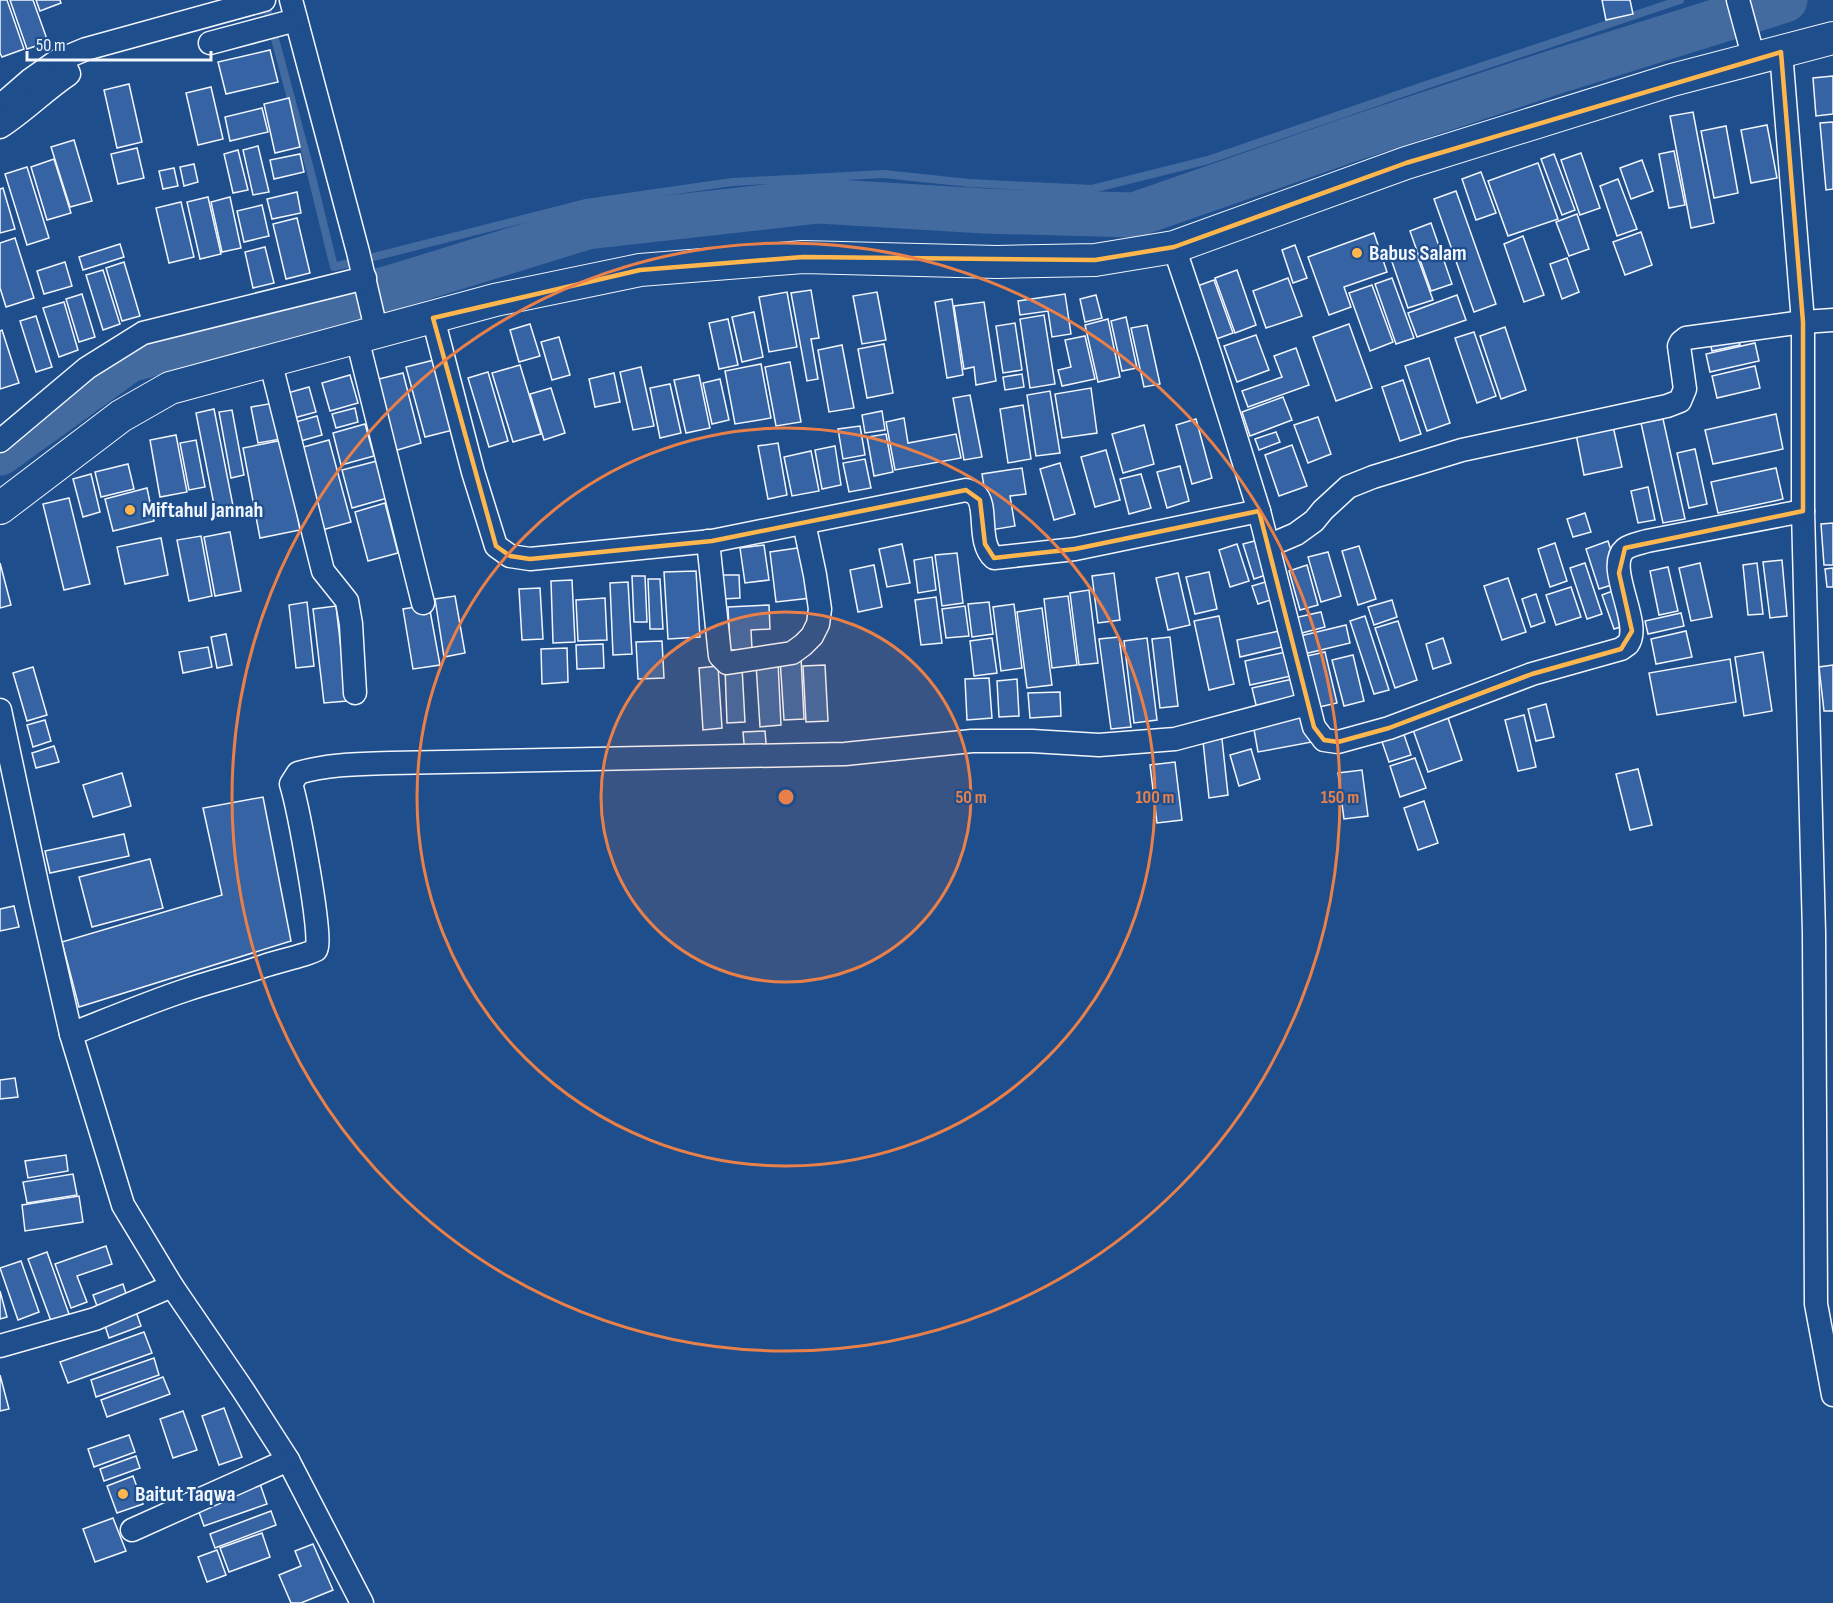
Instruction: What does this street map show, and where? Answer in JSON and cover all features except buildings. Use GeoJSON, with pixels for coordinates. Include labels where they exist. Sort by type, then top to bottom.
{"type":"FeatureCollection","features":[{"type":"Feature","properties":{"kind":"street"},"geometry":{"type":"LineString","coordinates":[[0,106],[30,80],[64,64],[86,49],[259,2]]}},
{"type":"Feature","properties":{"kind":"street"},"geometry":{"type":"LineString","coordinates":[[1738,4],[1760,49],[1803,322],[1803,511],[1813,922],[1816,1304],[1833,1395]]}},
{"type":"Feature","properties":{"kind":"street"},"geometry":{"type":"LineString","coordinates":[[210,43],[288,15],[363,270],[369,329],[423,603]]}},
{"type":"Feature","properties":{"kind":"street"},"geometry":{"type":"LineString","coordinates":[[0,508],[121,416],[170,388],[369,329],[433,318],[495,300],[640,270],[803,257],[997,262],[1095,260],[1174,247],[1406,162],[1672,80],[1760,49],[1833,38]]}},
{"type":"Feature","properties":{"kind":"street"},"geometry":{"type":"LineString","coordinates":[[0,127],[69,74],[64,64]]}},
{"type":"Feature","properties":{"kind":"street"},"geometry":{"type":"LineString","coordinates":[[1174,247],[1259,511],[1307,704],[1314,727],[1324,740],[1338,742],[1389,728],[1532,674],[1621,649],[1628,644],[1632,631],[1619,573],[1620,557],[1625,548],[1647,541],[1803,511]]}},
{"type":"Feature","properties":{"kind":"street"},"geometry":{"type":"LineString","coordinates":[[0,439],[87,368],[143,333],[363,270]]}},
{"type":"Feature","properties":{"kind":"street"},"geometry":{"type":"LineString","coordinates":[[433,318],[473,472],[496,546],[510,556],[530,559],[708,541],[966,490],[976,494],[980,500],[985,544],[988,552],[994,558],[1075,549],[1259,511]]}},
{"type":"Feature","properties":{"kind":"street"},"geometry":{"type":"LineString","coordinates":[[1268,546],[1296,534],[1314,521],[1348,487],[1373,477],[1462,450],[1667,406],[1680,401],[1685,389],[1678,346],[1686,338],[1833,320]]}},
{"type":"Feature","properties":{"kind":"street"},"geometry":{"type":"LineString","coordinates":[[270,360],[323,571],[347,601],[351,624],[355,693]]}},
{"type":"Feature","properties":{"kind":"street"},"geometry":{"type":"LineString","coordinates":[[708,541],[720,656],[727,663],[792,653],[812,636],[818,624],[820,609],[804,523]]}},
{"type":"Feature","properties":{"kind":"street"},"geometry":{"type":"LineString","coordinates":[[72,1034],[188,989],[287,958],[311,953],[317,949],[315,913],[300,820],[291,784],[298,773],[316,768],[391,763],[845,753],[972,741],[1032,741],[1099,745],[1175,739],[1307,704]]}},
{"type":"Feature","properties":{"kind":"street"},"geometry":{"type":"LineString","coordinates":[[0,710],[72,1034],[123,1205],[172,1286],[237,1380],[288,1460],[362,1603]]}},
{"type":"Feature","properties":{"kind":"street"},"geometry":{"type":"LineString","coordinates":[[0,1346],[95,1319],[172,1286]]}},
{"type":"Feature","properties":{"kind":"street"},"geometry":{"type":"LineString","coordinates":[[132,1530],[288,1460]]}},
{"type":"Feature","properties":{"kind":"highlighted area"},"geometry":{"type":"Polygon","coordinates":[[[1781,52],[1803,322],[1803,511],[1625,548],[1619,573],[1632,631],[1621,649],[1532,674],[1389,728],[1338,742],[1324,740],[1314,727],[1259,511],[1075,549],[994,558],[985,544],[980,500],[966,490],[712,541],[530,559],[510,556],[496,546],[433,318],[640,270],[803,257],[1095,260],[1174,247],[1406,163],[1781,52]]]}},
{"type":"Feature","properties":{"kind":"waterway"},"geometry":{"type":"LineString","coordinates":[[259,11],[267,9],[334,267],[586,203],[732,182],[884,174],[969,183],[1092,189],[1208,160],[1680,0]]}},
{"type":"Feature","properties":{"kind":"waterway"},"geometry":{"type":"LineString","coordinates":[[0,453],[129,360],[393,287],[587,227],[819,201],[984,211],[1134,215],[1349,140],[1785,0]]}},
{"type":"Feature","properties":{"kind":"place","name":"Babus Salam"},"geometry":{"type":"Point","coordinates":[1357,253]}},
{"type":"Feature","properties":{"kind":"place","name":"Miftahul Jannah"},"geometry":{"type":"Point","coordinates":[130,510]}},
{"type":"Feature","properties":{"kind":"place","name":"Baitut Taqwa"},"geometry":{"type":"Point","coordinates":[123,1494]}}]}
